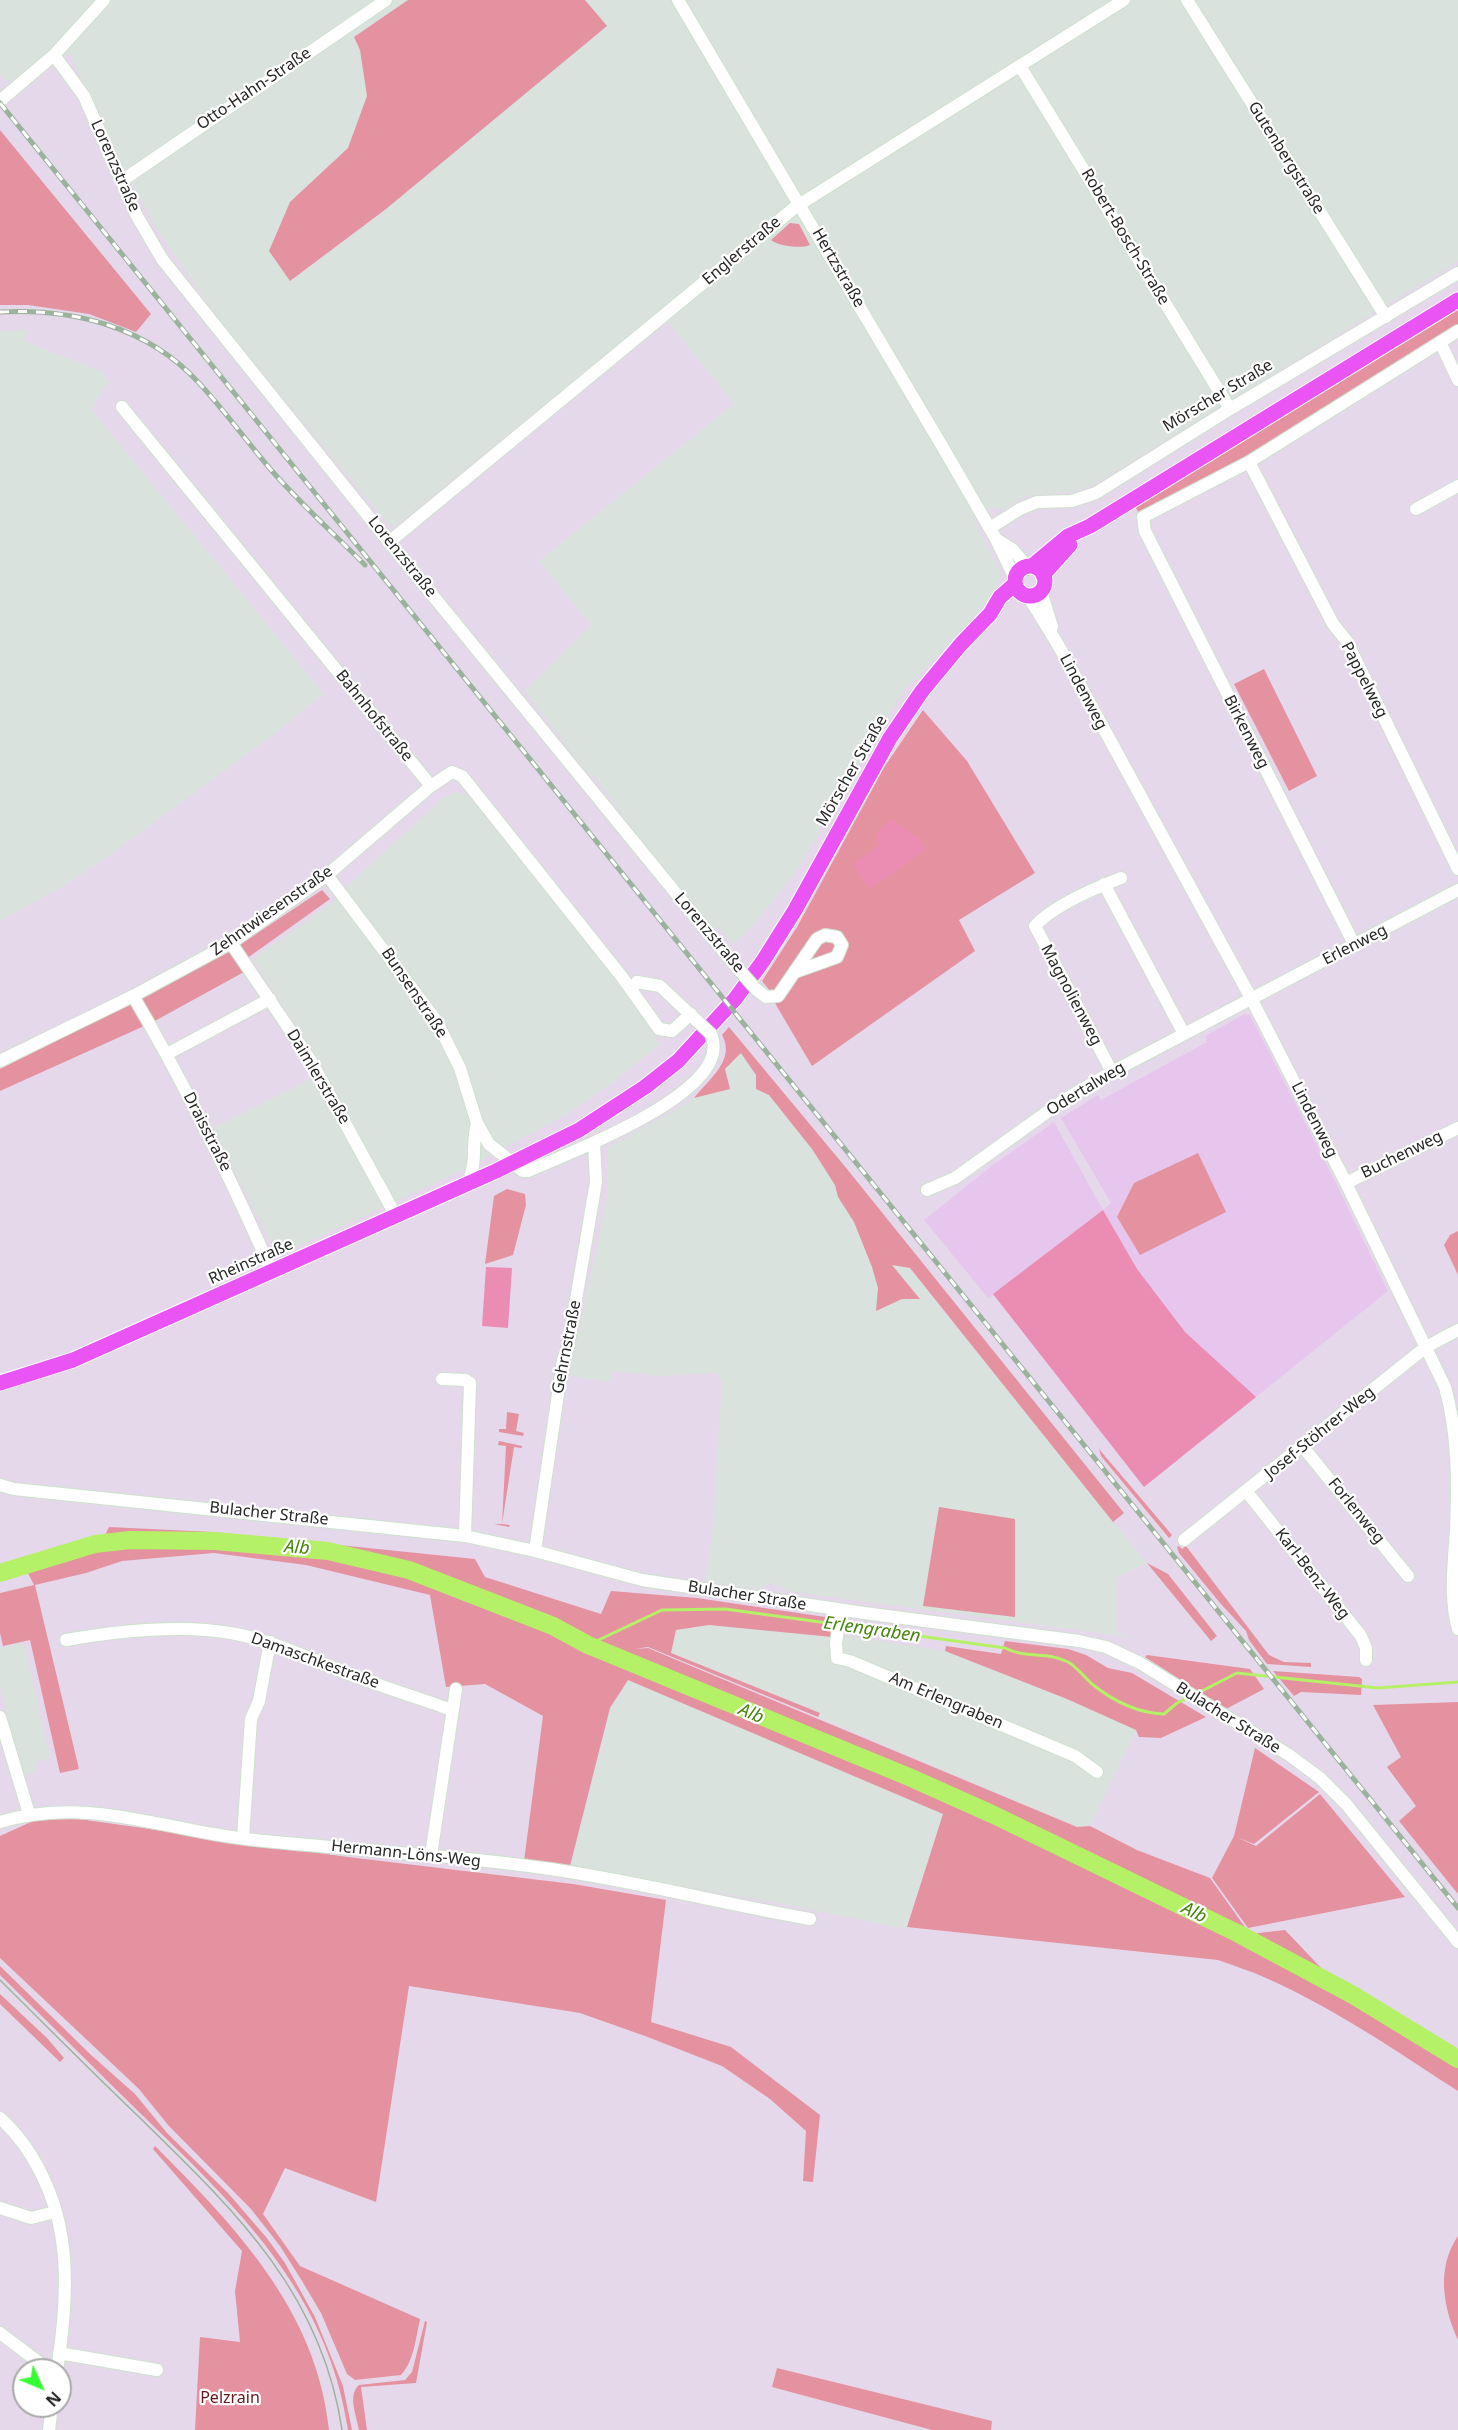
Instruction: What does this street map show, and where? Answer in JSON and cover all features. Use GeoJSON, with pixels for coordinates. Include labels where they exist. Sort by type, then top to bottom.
{"type":"FeatureCollection","features":[{"type":"Feature","properties":{"kind":"main road"},"geometry":{"type":"LineString","coordinates":[[1025,589],[1045,583],[1034,569],[1068,536],[1090,526],[1458,300]]}},
{"type":"Feature","properties":{"kind":"main road","name":"Mörscher Straße"},"geometry":{"type":"LineString","coordinates":[[764,961],[795,910],[890,738],[922,691],[961,644],[990,614],[1000,597],[1025,589],[1019,571],[1034,569]]}},
{"type":"Feature","properties":{"kind":"main road","name":"Rheinstraße"},"geometry":{"type":"LineString","coordinates":[[0,1383],[73,1360],[513,1163],[579,1130],[670,1068],[735,999],[764,961]]}},
{"type":"Feature","properties":{"kind":"street"},"geometry":{"type":"LineString","coordinates":[[0,101],[54,55],[104,0]]}},
{"type":"Feature","properties":{"kind":"street","name":"Otto-Hahn-Straße"},"geometry":{"type":"LineString","coordinates":[[123,180],[386,0]]}},
{"type":"Feature","properties":{"kind":"street","name":"Hertzstraße"},"geometry":{"type":"LineString","coordinates":[[678,0],[801,204],[1025,589]]}},
{"type":"Feature","properties":{"kind":"street","name":"Englerstraße"},"geometry":{"type":"LineString","coordinates":[[389,542],[801,204],[1124,0]]}},
{"type":"Feature","properties":{"kind":"street","name":"Gutenbergstraße"},"geometry":{"type":"LineString","coordinates":[[1187,0],[1386,317]]}},
{"type":"Feature","properties":{"kind":"street","name":"Lorenzstraße"},"geometry":{"type":"LineString","coordinates":[[54,55],[84,96],[137,216],[162,259],[389,542],[756,989],[766,997],[778,996],[795,972]]}},
{"type":"Feature","properties":{"kind":"street","name":"Robert-Bosch-Straße"},"geometry":{"type":"LineString","coordinates":[[1020,66],[1230,409]]}},
{"type":"Feature","properties":{"kind":"street","name":"Mörscher Straße"},"geometry":{"type":"LineString","coordinates":[[993,533],[1028,505],[1037,502],[1079,499],[1096,493],[1230,409],[1458,273]]}},
{"type":"Feature","properties":{"kind":"street"},"geometry":{"type":"LineString","coordinates":[[1249,462],[1458,331]]}},
{"type":"Feature","properties":{"kind":"street"},"geometry":{"type":"LineString","coordinates":[[1440,342],[1458,380]]}},
{"type":"Feature","properties":{"kind":"street","name":"Bahnhofstraße"},"geometry":{"type":"LineString","coordinates":[[122,407],[431,786]]}},
{"type":"Feature","properties":{"kind":"street","name":"Birkenweg"},"geometry":{"type":"LineString","coordinates":[[1249,462],[1143,517],[1145,531],[1355,946]]}},
{"type":"Feature","properties":{"kind":"street","name":"Pappelweg"},"geometry":{"type":"LineString","coordinates":[[1249,462],[1333,624],[1346,640],[1458,869]]}},
{"type":"Feature","properties":{"kind":"street"},"geometry":{"type":"LineString","coordinates":[[1416,509],[1458,486]]}},
{"type":"Feature","properties":{"kind":"street","name":"Hertzstraße"},"geometry":{"type":"LineString","coordinates":[[993,533],[1034,569]]}},
{"type":"Feature","properties":{"kind":"street","name":"Lindenweg"},"geometry":{"type":"LineString","coordinates":[[1025,589],[1057,643],[1251,998],[1346,1183],[1445,1387],[1458,1449],[1456,1527],[1451,1589],[1458,1629]]}},
{"type":"Feature","properties":{"kind":"street"},"geometry":{"type":"LineString","coordinates":[[431,786],[452,772],[462,776],[631,990],[659,1029],[672,1032],[693,1017]]}},
{"type":"Feature","properties":{"kind":"street","name":"Zehntwiesenstraße"},"geometry":{"type":"LineString","coordinates":[[0,1061],[133,996],[231,943],[327,875],[431,786]]}},
{"type":"Feature","properties":{"kind":"street","name":"Bunsenstraße"},"geometry":{"type":"LineString","coordinates":[[327,875],[436,1020],[460,1068],[477,1123],[494,1150],[513,1163]]}},
{"type":"Feature","properties":{"kind":"street","name":"Magnolienweg"},"geometry":{"type":"LineString","coordinates":[[1112,1072],[1035,926],[1043,917],[1104,884],[1121,878]]}},
{"type":"Feature","properties":{"kind":"street"},"geometry":{"type":"LineString","coordinates":[[1104,884],[1184,1034]]}},
{"type":"Feature","properties":{"kind":"street","name":"Erlenweg"},"geometry":{"type":"LineString","coordinates":[[1251,998],[1355,946],[1458,890]]}},
{"type":"Feature","properties":{"kind":"street","name":"Daimlerstraße"},"geometry":{"type":"LineString","coordinates":[[231,943],[312,1061],[396,1216]]}},
{"type":"Feature","properties":{"kind":"street"},"geometry":{"type":"LineString","coordinates":[[513,1163],[518,1168],[528,1171],[594,1143],[669,1104],[693,1086],[711,1060],[714,1051],[711,1034],[660,986],[637,982],[631,990]]}},
{"type":"Feature","properties":{"kind":"street","name":"Draisstraße"},"geometry":{"type":"LineString","coordinates":[[133,996],[167,1054],[234,1186],[272,1272]]}},
{"type":"Feature","properties":{"kind":"street","name":"Odertalweg"},"geometry":{"type":"LineString","coordinates":[[927,1190],[955,1178],[1064,1100],[1251,998]]}},
{"type":"Feature","properties":{"kind":"street"},"geometry":{"type":"LineString","coordinates":[[167,1054],[270,999]]}},
{"type":"Feature","properties":{"kind":"street","name":"Bunsenstraße"},"geometry":{"type":"LineString","coordinates":[[468,1183],[475,1159],[474,1133],[477,1123]]}},
{"type":"Feature","properties":{"kind":"street","name":"Buchenweg"},"geometry":{"type":"LineString","coordinates":[[1346,1183],[1458,1128]]}},
{"type":"Feature","properties":{"kind":"street","name":"Gehrnstraße"},"geometry":{"type":"LineString","coordinates":[[535,1551],[563,1360],[568,1347],[596,1182],[594,1143]]}},
{"type":"Feature","properties":{"kind":"street","name":"Josef-Stöhrer-Weg"},"geometry":{"type":"LineString","coordinates":[[1184,1540],[1426,1347],[1458,1330]]}},
{"type":"Feature","properties":{"kind":"street"},"geometry":{"type":"LineString","coordinates":[[442,1380],[465,1380],[470,1383],[465,1536]]}},
{"type":"Feature","properties":{"kind":"street","name":"Forlenweg"},"geometry":{"type":"LineString","coordinates":[[1303,1446],[1408,1576]]}},
{"type":"Feature","properties":{"kind":"street","name":"Bulacher Straße"},"geometry":{"type":"LineString","coordinates":[[0,1485],[14,1489],[465,1536],[535,1551],[642,1580],[841,1615],[1093,1644],[1125,1655],[1289,1755],[1320,1778],[1346,1803],[1458,1942]]}},
{"type":"Feature","properties":{"kind":"street","name":"Karl-Benz-Weg"},"geometry":{"type":"LineString","coordinates":[[1247,1492],[1361,1636],[1366,1648],[1366,1660]]}},
{"type":"Feature","properties":{"kind":"street","name":"Am Erlengraben"},"geometry":{"type":"LineString","coordinates":[[841,1615],[837,1634],[837,1658],[850,1661],[1076,1756],[1097,1772]]}},
{"type":"Feature","properties":{"kind":"street","name":"Damaschkestraße"},"geometry":{"type":"LineString","coordinates":[[66,1640],[138,1630],[198,1630],[234,1633],[270,1642],[350,1675],[452,1710]]}},
{"type":"Feature","properties":{"kind":"street"},"geometry":{"type":"LineString","coordinates":[[243,1838],[251,1719],[259,1701],[270,1642]]}},
{"type":"Feature","properties":{"kind":"street"},"geometry":{"type":"LineString","coordinates":[[431,1855],[456,1689]]}},
{"type":"Feature","properties":{"kind":"street"},"geometry":{"type":"LineString","coordinates":[[0,1717],[29,1814]]}},
{"type":"Feature","properties":{"kind":"street","name":"Hermann-Löns-Weg"},"geometry":{"type":"LineString","coordinates":[[0,1822],[29,1814],[107,1813],[243,1838],[431,1855],[571,1872],[810,1919]]}},
{"type":"Feature","properties":{"kind":"street"},"geometry":{"type":"LineString","coordinates":[[0,2118],[20,2140],[41,2174],[55,2212],[62,2240],[63,2315],[59,2358]]}},
{"type":"Feature","properties":{"kind":"street"},"geometry":{"type":"LineString","coordinates":[[0,2208],[31,2218],[55,2212]]}},
{"type":"Feature","properties":{"kind":"street"},"geometry":{"type":"LineString","coordinates":[[0,2333],[33,2358]]}},
{"type":"Feature","properties":{"kind":"street"},"geometry":{"type":"LineString","coordinates":[[60,2353],[157,2370]]}},
{"type":"Feature","properties":{"kind":"shaded area"},"geometry":{"type":"Polygon","coordinates":[[[0,0],[1458,0],[1458,261],[1092,485],[1072,492],[1026,496],[1004,509],[991,508],[973,519],[1001,573],[995,593],[906,687],[794,875],[751,928],[732,945],[720,929],[712,928],[633,830],[597,779],[587,772],[525,691],[589,627],[589,623],[539,561],[734,404],[659,311],[395,526],[389,525],[225,327],[180,263],[155,226],[124,168],[70,54],[7,82],[0,74],[0,0]]]}},
{"type":"Feature","properties":{"kind":"shaded area"},"geometry":{"type":"Polygon","coordinates":[[[29,330],[24,341],[101,371],[110,382],[103,388],[92,410],[324,694],[277,732],[109,856],[60,888],[0,921],[0,331],[29,330]]]}},
{"type":"Feature","properties":{"kind":"shaded area"},"geometry":{"type":"Polygon","coordinates":[[[454,792],[467,794],[620,984],[660,1044],[614,1082],[567,1114],[471,1166],[278,1256],[213,1128],[326,1071],[253,959],[333,902],[346,887],[442,799],[454,792]]]}},
{"type":"Feature","properties":{"kind":"shaded area"},"geometry":{"type":"Polygon","coordinates":[[[891,819],[919,839],[926,850],[870,889],[853,865],[879,845],[876,834],[891,819]]]}},
{"type":"Feature","properties":{"kind":"shaded area"},"geometry":{"type":"Polygon","coordinates":[[[1245,1014],[1250,1015],[1388,1291],[1144,1487],[994,1295],[988,1298],[924,1220],[989,1168],[1054,1122],[1103,1210],[1111,1203],[1061,1118],[1098,1095],[1101,1100],[1207,1042],[1205,1036],[1245,1014]]]}},
{"type":"Feature","properties":{"kind":"shaded area"},"geometry":{"type":"Polygon","coordinates":[[[741,1050],[948,1317],[1147,1563],[1118,1577],[1118,1633],[1137,1638],[785,1591],[782,1586],[768,1583],[762,1589],[705,1582],[712,1538],[722,1382],[716,1373],[660,1376],[612,1371],[610,1382],[569,1376],[608,1195],[607,1148],[701,1093],[741,1050]]]}},
{"type":"Feature","properties":{"kind":"shaded area"},"geometry":{"type":"Polygon","coordinates":[[[1103,1210],[1137,1269],[1185,1332],[1256,1397],[1144,1487],[993,1294],[1103,1210]]]}},
{"type":"Feature","properties":{"kind":"shaded area"},"geometry":{"type":"Polygon","coordinates":[[[486,1267],[512,1268],[508,1328],[482,1326],[486,1267]]]}},
{"type":"Feature","properties":{"kind":"shaded area"},"geometry":{"type":"Polygon","coordinates":[[[709,1625],[831,1637],[846,1636],[945,1651],[1067,1699],[1136,1730],[1090,1826],[1077,1827],[818,1717],[820,1713],[671,1653],[676,1630],[709,1625]]]}},
{"type":"Feature","properties":{"kind":"shaded area"},"geometry":{"type":"Polygon","coordinates":[[[24,1643],[50,1758],[35,1762],[37,1772],[24,1776],[0,1687],[0,1645],[1,1648],[24,1643]]]}},
{"type":"Feature","properties":{"kind":"shaded area"},"geometry":{"type":"Polygon","coordinates":[[[628,1680],[943,1814],[906,1929],[788,1905],[570,1866],[610,1708],[628,1680]]]}},
{"type":"Feature","properties":{"kind":"green space"},"geometry":{"type":"Polygon","coordinates":[[[408,0],[585,0],[607,26],[386,209],[290,281],[269,251],[290,202],[348,148],[367,96],[360,50],[354,37],[408,0]]]}},
{"type":"Feature","properties":{"kind":"green space"},"geometry":{"type":"Polygon","coordinates":[[[0,130],[151,314],[136,332],[89,314],[28,305],[0,305],[0,130]]]}},
{"type":"Feature","properties":{"kind":"green space"},"geometry":{"type":"Polygon","coordinates":[[[790,223],[799,224],[810,245],[790,246],[771,240],[790,223]]]}},
{"type":"Feature","properties":{"kind":"green space"},"geometry":{"type":"Polygon","coordinates":[[[1458,306],[1458,325],[1241,459],[1139,513],[1134,505],[1458,306]]]}},
{"type":"Feature","properties":{"kind":"green space"},"geometry":{"type":"Polygon","coordinates":[[[1264,669],[1317,776],[1289,791],[1234,684],[1264,669]]]}},
{"type":"Feature","properties":{"kind":"green space"},"geometry":{"type":"Polygon","coordinates":[[[923,710],[967,761],[1035,873],[959,920],[975,951],[812,1066],[776,1005],[771,992],[762,981],[797,927],[885,766],[923,710]]]}},
{"type":"Feature","properties":{"kind":"green space"},"geometry":{"type":"Polygon","coordinates":[[[322,890],[330,899],[239,964],[244,972],[153,1022],[0,1091],[0,1069],[142,998],[235,948],[322,890]]]}},
{"type":"Feature","properties":{"kind":"green space"},"geometry":{"type":"Polygon","coordinates":[[[729,1027],[847,1169],[1124,1513],[1113,1522],[910,1268],[892,1265],[920,1299],[902,1299],[876,1311],[878,1288],[872,1267],[854,1222],[838,1197],[835,1185],[812,1149],[769,1095],[756,1089],[756,1075],[741,1053],[725,1069],[730,1089],[694,1098],[723,1061],[726,1053],[722,1035],[729,1027]]]}},
{"type":"Feature","properties":{"kind":"green space"},"geometry":{"type":"Polygon","coordinates":[[[1198,1153],[1226,1212],[1140,1255],[1117,1217],[1134,1183],[1198,1153]]]}},
{"type":"Feature","properties":{"kind":"green space"},"geometry":{"type":"Polygon","coordinates":[[[507,1189],[525,1194],[526,1205],[513,1255],[485,1264],[494,1196],[507,1189]]]}},
{"type":"Feature","properties":{"kind":"green space"},"geometry":{"type":"Polygon","coordinates":[[[1458,1231],[1458,1275],[1444,1245],[1450,1235],[1458,1231]]]}},
{"type":"Feature","properties":{"kind":"green space"},"geometry":{"type":"Polygon","coordinates":[[[507,1412],[519,1414],[516,1431],[524,1433],[523,1436],[499,1432],[499,1429],[506,1429],[507,1412]]]}},
{"type":"Feature","properties":{"kind":"green space"},"geometry":{"type":"Polygon","coordinates":[[[499,1441],[522,1446],[522,1448],[514,1447],[502,1524],[506,1446],[498,1445],[499,1441]]]}},
{"type":"Feature","properties":{"kind":"green space"},"geometry":{"type":"Polygon","coordinates":[[[1099,1449],[1172,1535],[1169,1538],[1101,1456],[1099,1449]]]}},
{"type":"Feature","properties":{"kind":"green space"},"geometry":{"type":"Polygon","coordinates":[[[939,1507],[1015,1519],[1015,1617],[923,1606],[939,1507]]]}},
{"type":"Feature","properties":{"kind":"green space"},"geometry":{"type":"Polygon","coordinates":[[[109,1527],[213,1532],[475,1559],[485,1577],[601,1614],[611,1591],[697,1598],[832,1618],[832,1637],[709,1625],[676,1630],[671,1653],[820,1713],[818,1717],[648,1647],[634,1649],[648,1648],[1077,1827],[1090,1826],[1137,1850],[1210,1878],[1250,1934],[1285,1930],[1344,1992],[1458,2064],[1458,2091],[1316,2003],[1260,1975],[1218,1960],[907,1927],[943,1814],[628,1680],[610,1708],[570,1866],[524,1861],[543,1716],[485,1684],[446,1687],[430,1595],[306,1565],[214,1553],[122,1561],[86,1573],[35,1585],[79,1769],[60,1773],[30,1640],[3,1646],[0,1633],[0,1593],[34,1585],[26,1569],[100,1545],[109,1527]]]}},
{"type":"Feature","properties":{"kind":"green space"},"geometry":{"type":"Polygon","coordinates":[[[1186,1546],[1269,1655],[1284,1662],[1311,1663],[1311,1667],[1267,1664],[1249,1640],[1246,1631],[1179,1553],[1177,1547],[1182,1549],[1186,1546]]]}},
{"type":"Feature","properties":{"kind":"green space"},"geometry":{"type":"Polygon","coordinates":[[[1147,1563],[1168,1574],[1217,1636],[1211,1641],[1147,1563]]]}},
{"type":"Feature","properties":{"kind":"green space"},"geometry":{"type":"Polygon","coordinates":[[[1005,1641],[1068,1649],[1086,1655],[1108,1668],[1132,1673],[1206,1717],[1161,1738],[1139,1737],[1136,1730],[1067,1699],[945,1651],[946,1646],[1001,1654],[1005,1641]]]}},
{"type":"Feature","properties":{"kind":"green space"},"geometry":{"type":"Polygon","coordinates":[[[1147,1655],[1250,1669],[1264,1689],[1226,1709],[1145,1657],[1147,1655]]]}},
{"type":"Feature","properties":{"kind":"green space"},"geometry":{"type":"Polygon","coordinates":[[[1273,1671],[1359,1677],[1362,1679],[1361,1695],[1301,1692],[1294,1696],[1273,1671]]]}},
{"type":"Feature","properties":{"kind":"green space"},"geometry":{"type":"Polygon","coordinates":[[[1458,1702],[1458,1894],[1399,1821],[1416,1806],[1387,1767],[1401,1757],[1373,1705],[1458,1702]]]}},
{"type":"Feature","properties":{"kind":"green space"},"geometry":{"type":"Polygon","coordinates":[[[1255,1748],[1319,1792],[1254,1844],[1236,1837],[1256,1846],[1320,1794],[1405,1897],[1248,1928],[1212,1878],[1234,1836],[1255,1748]]]}},
{"type":"Feature","properties":{"kind":"green space"},"geometry":{"type":"Polygon","coordinates":[[[72,1818],[348,1857],[573,1884],[666,1900],[651,2022],[731,2047],[820,2115],[813,2182],[803,2181],[806,2131],[770,2099],[722,2066],[580,2013],[409,1986],[376,2202],[285,2168],[263,2214],[300,2266],[420,2319],[412,2356],[401,2375],[355,2380],[347,2374],[321,2313],[302,2281],[280,2246],[251,2209],[168,2125],[139,2089],[0,1958],[0,1836],[33,1821],[72,1818]]]}},
{"type":"Feature","properties":{"kind":"green space"},"geometry":{"type":"Polygon","coordinates":[[[0,1966],[90,2054],[135,2094],[167,2133],[228,2193],[266,2237],[285,2263],[315,2317],[343,2386],[352,2430],[348,2430],[337,2381],[320,2335],[298,2293],[272,2254],[210,2182],[0,1975],[0,1966]]]}},
{"type":"Feature","properties":{"kind":"green space"},"geometry":{"type":"Polygon","coordinates":[[[0,1994],[47,2038],[64,2058],[60,2062],[0,2004],[0,1994]]]}},
{"type":"Feature","properties":{"kind":"green space","name":"Pelzrain"},"geometry":{"type":"Polygon","coordinates":[[[155,2146],[214,2207],[268,2273],[290,2309],[308,2347],[321,2387],[329,2430],[195,2430],[200,2337],[240,2342],[235,2291],[242,2251],[153,2149],[155,2146]]]}},
{"type":"Feature","properties":{"kind":"green space"},"geometry":{"type":"Polygon","coordinates":[[[1458,2236],[1458,2340],[1446,2301],[1444,2274],[1451,2248],[1458,2236]]]}},
{"type":"Feature","properties":{"kind":"green space"},"geometry":{"type":"Polygon","coordinates":[[[425,2321],[427,2322],[416,2383],[361,2387],[367,2430],[359,2430],[353,2400],[355,2389],[359,2385],[405,2380],[412,2372],[425,2321]]]}},
{"type":"Feature","properties":{"kind":"green space"},"geometry":{"type":"Polygon","coordinates":[[[777,2368],[992,2421],[991,2430],[932,2430],[772,2387],[777,2368]]]}},
{"type":"Feature","properties":{"kind":"waterway","name":"Alb"},"geometry":{"type":"LineString","coordinates":[[0,1573],[95,1544],[130,1540],[215,1541],[328,1551],[409,1570],[553,1626],[588,1645],[909,1777],[994,1815],[1237,1933],[1353,1995],[1458,2059]]}},
{"type":"Feature","properties":{"kind":"waterway","name":"Erlengraben"},"geometry":{"type":"LineString","coordinates":[[588,1645],[662,1610],[725,1609],[835,1624]]}},
{"type":"Feature","properties":{"kind":"waterway","name":"Erlengraben"},"geometry":{"type":"LineString","coordinates":[[841,1625],[1005,1648],[1060,1659],[1071,1664],[1108,1696],[1126,1705],[1154,1713],[1164,1714],[1187,1698]]}},
{"type":"Feature","properties":{"kind":"waterway"},"geometry":{"type":"LineString","coordinates":[[1196,1694],[1237,1673],[1378,1688],[1458,1682]]}},
{"type":"Feature","properties":{"kind":"tram line"},"geometry":{"type":"LineString","coordinates":[[0,1980],[208,2185],[268,2256],[294,2295],[315,2336],[331,2381],[342,2430]]}},
{"type":"Feature","properties":{"kind":"railway"},"geometry":{"type":"LineString","coordinates":[[0,103],[1458,1908]]}},
{"type":"Feature","properties":{"kind":"railway"},"geometry":{"type":"LineString","coordinates":[[0,312],[55,314],[82,318],[108,325],[157,348],[199,383],[283,483],[365,565]]}}]}
